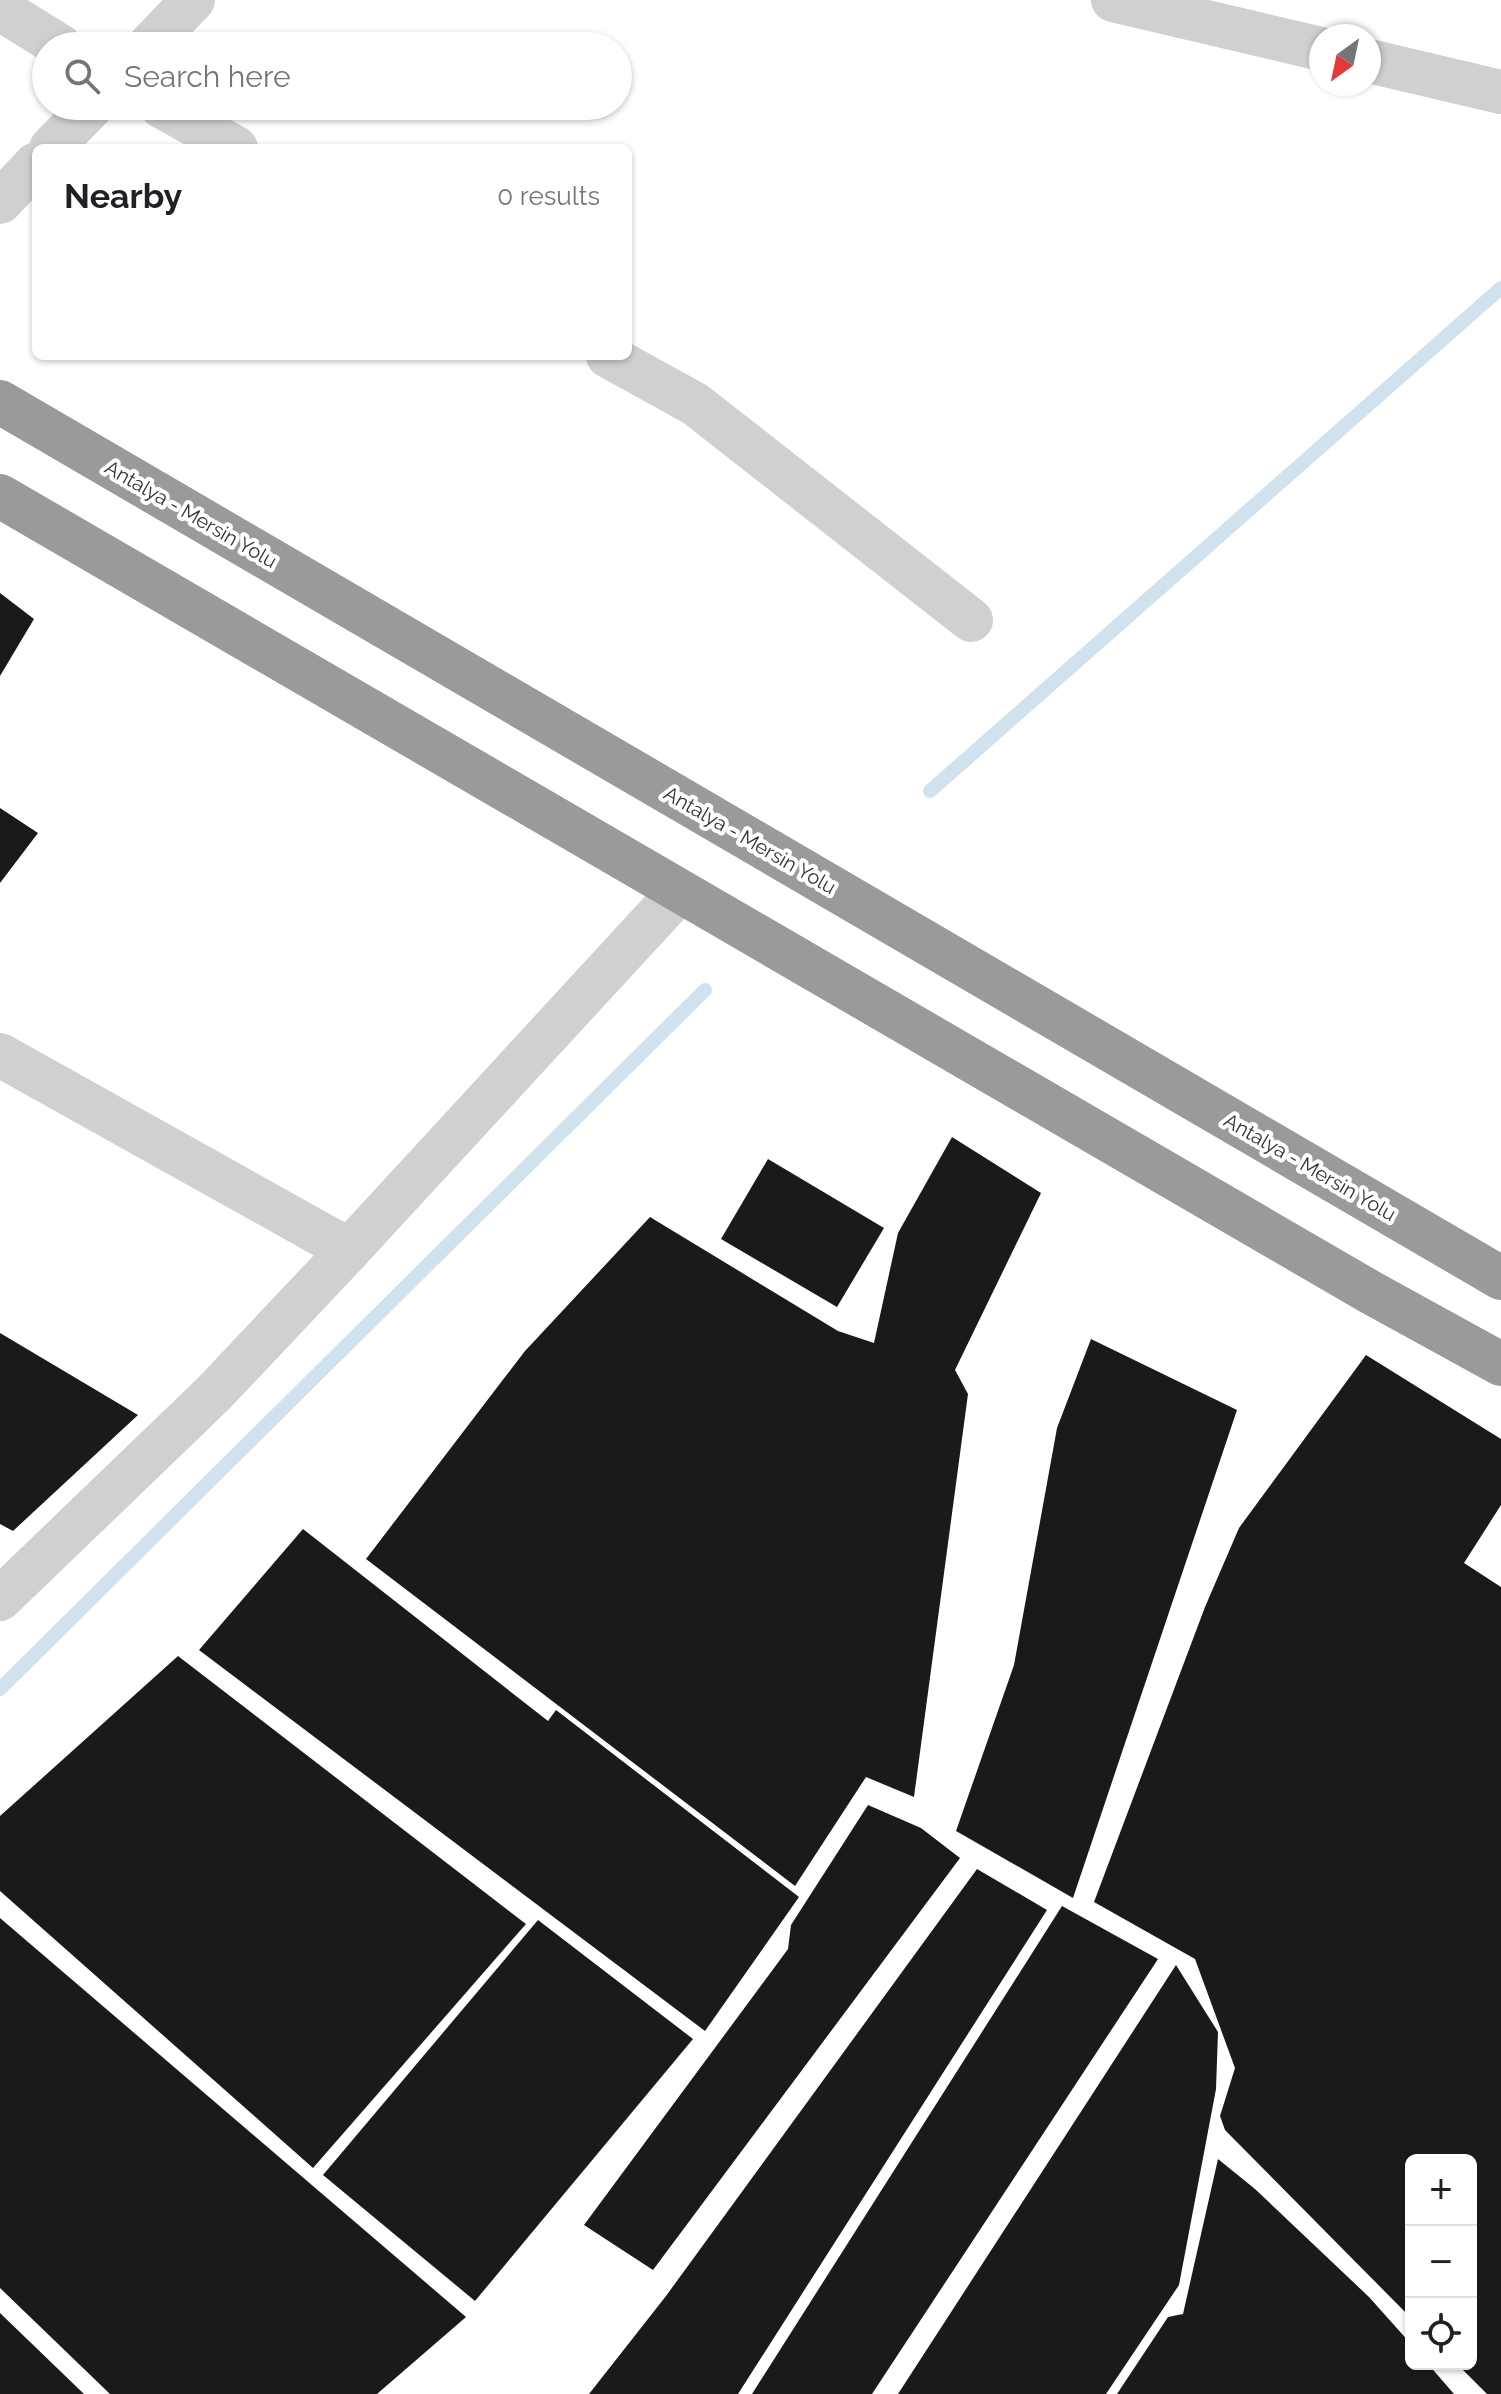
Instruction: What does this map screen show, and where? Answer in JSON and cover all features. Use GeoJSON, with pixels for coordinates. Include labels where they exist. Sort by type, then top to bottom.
{"type":"FeatureCollection","features":[{"type":"Feature","properties":{"kind":"highway","name":"Antalya - Mersin Yolu"},"geometry":{"type":"LineString","coordinates":[[0,402],[1501,1278]]}},
{"type":"Feature","properties":{"kind":"highway"},"geometry":{"type":"LineString","coordinates":[[0,496],[1370,1292],[1501,1364]]}},
{"type":"Feature","properties":{"kind":"street"},"geometry":{"type":"LineString","coordinates":[[162,32],[193,0]]}},
{"type":"Feature","properties":{"kind":"street"},"geometry":{"type":"LineString","coordinates":[[1113,0],[1309,46]]}},
{"type":"Feature","properties":{"kind":"street"},"geometry":{"type":"LineString","coordinates":[[0,9],[37,32]]}},
{"type":"Feature","properties":{"kind":"street"},"geometry":{"type":"LineString","coordinates":[[1381,64],[1501,92]]}},
{"type":"Feature","properties":{"kind":"street"},"geometry":{"type":"LineString","coordinates":[[55,144],[78,120]]}},
{"type":"Feature","properties":{"kind":"street"},"geometry":{"type":"LineString","coordinates":[[186,120],[229,144]]}},
{"type":"Feature","properties":{"kind":"street"},"geometry":{"type":"LineString","coordinates":[[0,202],[32,168]]}},
{"type":"Feature","properties":{"kind":"street"},"geometry":{"type":"LineString","coordinates":[[615,360],[695,404],[971,620]]}},
{"type":"Feature","properties":{"kind":"street"},"geometry":{"type":"LineString","coordinates":[[0,1599],[214,1393],[679,892]]}},
{"type":"Feature","properties":{"kind":"street"},"geometry":{"type":"LineString","coordinates":[[0,1055],[349,1250]]}},
{"type":"Feature","properties":{"kind":"building"},"geometry":{"type":"Polygon","coordinates":[[[0,593],[34,619],[0,676],[0,593]]]}},
{"type":"Feature","properties":{"kind":"building"},"geometry":{"type":"Polygon","coordinates":[[[0,808],[38,833],[0,883],[0,808]]]}},
{"type":"Feature","properties":{"kind":"building"},"geometry":{"type":"Polygon","coordinates":[[[952,1137],[1041,1193],[955,1370],[968,1394],[914,1797],[866,1777],[795,1886],[366,1559],[525,1351],[650,1217],[838,1331],[874,1343],[898,1233],[952,1137]]]}},
{"type":"Feature","properties":{"kind":"building"},"geometry":{"type":"Polygon","coordinates":[[[768,1159],[884,1228],[837,1307],[721,1239],[768,1159]]]}},
{"type":"Feature","properties":{"kind":"building"},"geometry":{"type":"Polygon","coordinates":[[[0,1333],[138,1415],[13,1531],[0,1524],[0,1333]]]}},
{"type":"Feature","properties":{"kind":"building"},"geometry":{"type":"Polygon","coordinates":[[[1091,1339],[1237,1410],[1073,1898],[956,1831],[1014,1665],[1057,1428],[1091,1339]]]}},
{"type":"Feature","properties":{"kind":"building"},"geometry":{"type":"Polygon","coordinates":[[[1366,1355],[1501,1439],[1501,1505],[1464,1563],[1501,1587],[1501,2394],[1487,2394],[1463,2370],[1477,2370],[1477,2154],[1405,2154],[1405,2312],[1225,2130],[1220,2116],[1235,2068],[1195,1959],[1094,1902],[1205,1607],[1239,1528],[1366,1355]]]}},
{"type":"Feature","properties":{"kind":"building"},"geometry":{"type":"Polygon","coordinates":[[[303,1529],[548,1721],[556,1710],[799,1897],[705,2031],[199,1650],[303,1529]]]}},
{"type":"Feature","properties":{"kind":"building"},"geometry":{"type":"Polygon","coordinates":[[[178,1656],[526,1924],[313,2168],[0,1891],[0,1816],[178,1656]]]}},
{"type":"Feature","properties":{"kind":"building"},"geometry":{"type":"Polygon","coordinates":[[[868,1805],[921,1828],[960,1858],[653,2270],[584,2225],[788,1949],[791,1925],[868,1805]]]}},
{"type":"Feature","properties":{"kind":"building"},"geometry":{"type":"Polygon","coordinates":[[[977,1869],[1047,1910],[738,2394],[589,2394],[666,2296],[977,1869]]]}},
{"type":"Feature","properties":{"kind":"building"},"geometry":{"type":"Polygon","coordinates":[[[1062,1906],[1158,1959],[872,2394],[752,2394],[1062,1906]]]}},
{"type":"Feature","properties":{"kind":"building"},"geometry":{"type":"Polygon","coordinates":[[[0,1918],[466,2317],[377,2394],[110,2394],[0,2288],[0,1918]]]}},
{"type":"Feature","properties":{"kind":"building"},"geometry":{"type":"Polygon","coordinates":[[[538,1920],[693,2039],[475,2301],[323,2175],[538,1920]]]}},
{"type":"Feature","properties":{"kind":"building"},"geometry":{"type":"Polygon","coordinates":[[[1176,1965],[1218,2032],[1216,2089],[1179,2285],[1106,2394],[898,2394],[1176,1965]]]}},
{"type":"Feature","properties":{"kind":"building"},"geometry":{"type":"Polygon","coordinates":[[[1218,2159],[1255,2189],[1369,2297],[1405,2337],[1405,2370],[1433,2370],[1454,2394],[1117,2394],[1168,2317],[1183,2314],[1218,2159]]]}},
{"type":"Feature","properties":{"kind":"building"},"geometry":{"type":"Polygon","coordinates":[[[0,2313],[84,2394],[0,2394],[0,2313]]]}},
{"type":"Feature","properties":{"kind":"waterway"},"geometry":{"type":"LineString","coordinates":[[930,791],[1501,288]]}},
{"type":"Feature","properties":{"kind":"waterway"},"geometry":{"type":"LineString","coordinates":[[0,1689],[705,990]]}}]}
